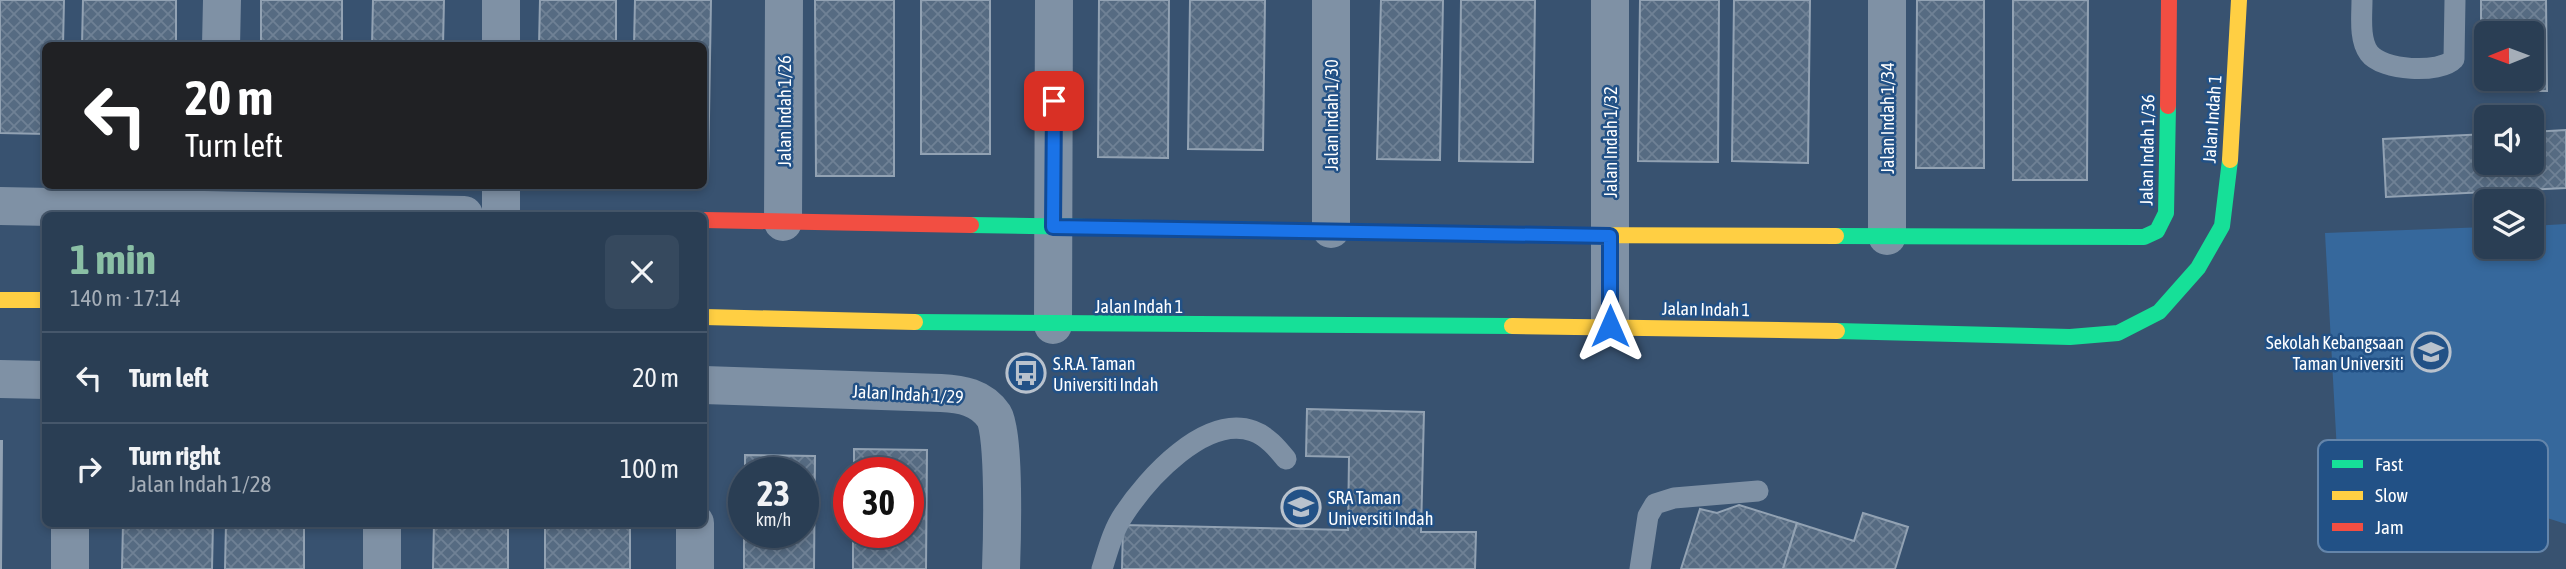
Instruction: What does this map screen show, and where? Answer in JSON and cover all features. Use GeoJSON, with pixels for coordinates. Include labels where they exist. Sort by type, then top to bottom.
{"type":"FeatureCollection","features":[{"type":"Feature","properties":{"kind":"street"},"geometry":{"type":"LineString","coordinates":[[221,42],[222,0]]}},
{"type":"Feature","properties":{"kind":"street"},"geometry":{"type":"LineString","coordinates":[[501,0],[501,42]]}},
{"type":"Feature","properties":{"kind":"street","name":"Jalan Indah 1/26"},"geometry":{"type":"LineString","coordinates":[[783,222],[785,0]]}},
{"type":"Feature","properties":{"kind":"street"},"geometry":{"type":"LineString","coordinates":[[1053,325],[1054,0]]}},
{"type":"Feature","properties":{"kind":"street","name":"Jalan Indah 1/30"},"geometry":{"type":"LineString","coordinates":[[1331,0],[1331,229]]}},
{"type":"Feature","properties":{"kind":"street","name":"Jalan Indah 1/32"},"geometry":{"type":"LineString","coordinates":[[1610,0],[1610,326]]}},
{"type":"Feature","properties":{"kind":"street","name":"Jalan Indah 1/34"},"geometry":{"type":"LineString","coordinates":[[1887,0],[1887,236]]}},
{"type":"Feature","properties":{"kind":"street","name":"Jalan Indah 1/36"},"geometry":{"type":"LineString","coordinates":[[1887,236],[2092,238],[2144,237],[2157,231],[2164,222],[2169,0]]}},
{"type":"Feature","properties":{"kind":"street","name":"Jalan Indah 1"},"geometry":{"type":"LineString","coordinates":[[707,317],[1053,325],[1610,326],[2070,337],[2118,333],[2159,312],[2198,268],[2222,226],[2230,158],[2239,0]]}},
{"type":"Feature","properties":{"kind":"street"},"geometry":{"type":"LineString","coordinates":[[501,189],[501,212]]}},
{"type":"Feature","properties":{"kind":"street"},"geometry":{"type":"LineString","coordinates":[[0,206],[217,203],[402,212]]}},
{"type":"Feature","properties":{"kind":"street"},"geometry":{"type":"LineString","coordinates":[[707,220],[1610,236],[1887,236]]}},
{"type":"Feature","properties":{"kind":"street"},"geometry":{"type":"LineString","coordinates":[[0,300],[42,300]]}},
{"type":"Feature","properties":{"kind":"street"},"geometry":{"type":"LineString","coordinates":[[0,379],[42,380]]}},
{"type":"Feature","properties":{"kind":"street","name":"Jalan Indah 1/29"},"geometry":{"type":"LineString","coordinates":[[707,385],[941,393],[963,395],[981,402],[995,417],[999,440],[1001,569]]}},
{"type":"Feature","properties":{"kind":"street"},"geometry":{"type":"LineString","coordinates":[[70,527],[70,569]]}},
{"type":"Feature","properties":{"kind":"street"},"geometry":{"type":"LineString","coordinates":[[382,527],[382,569]]}},
{"type":"Feature","properties":{"kind":"street"},"geometry":{"type":"LineString","coordinates":[[695,527],[695,569]]}},
{"type":"Feature","properties":{"kind":"lane"},"geometry":{"type":"LineString","coordinates":[[2362,0],[2363,34],[2368,52],[2381,64],[2436,68],[2447,66],[2454,59],[2455,0]]}},
{"type":"Feature","properties":{"kind":"lane"},"geometry":{"type":"LineString","coordinates":[[1102,569],[1124,514],[1164,466],[1190,443],[1226,430],[1252,430],[1274,444],[1286,458]]}},
{"type":"Feature","properties":{"kind":"lane"},"geometry":{"type":"LineString","coordinates":[[1640,569],[1648,516],[1656,504],[1674,498],[1758,491]]}},
{"type":"Feature","properties":{"kind":"shaded area"},"geometry":{"type":"Polygon","coordinates":[[[2566,224],[2566,524],[2548,518],[2548,440],[2336,440],[2325,233],[2474,227],[2474,259],[2544,259],[2544,225],[2566,224]]]}},
{"type":"Feature","properties":{"kind":"building"},"geometry":{"type":"Polygon","coordinates":[[[0,0],[64,0],[63,42],[42,42],[42,134],[0,133],[0,0]]]}},
{"type":"Feature","properties":{"kind":"building"},"geometry":{"type":"Polygon","coordinates":[[[83,0],[176,0],[176,42],[82,42],[83,0]]]}},
{"type":"Feature","properties":{"kind":"building"},"geometry":{"type":"Polygon","coordinates":[[[261,0],[342,0],[342,42],[261,42],[261,0]]]}},
{"type":"Feature","properties":{"kind":"building"},"geometry":{"type":"Polygon","coordinates":[[[373,0],[444,0],[443,42],[372,42],[373,0]]]}},
{"type":"Feature","properties":{"kind":"building"},"geometry":{"type":"Polygon","coordinates":[[[540,0],[616,0],[616,42],[539,42],[540,0]]]}},
{"type":"Feature","properties":{"kind":"building"},"geometry":{"type":"Polygon","coordinates":[[[635,0],[711,0],[708,175],[707,42],[634,42],[635,0]]]}},
{"type":"Feature","properties":{"kind":"building"},"geometry":{"type":"Polygon","coordinates":[[[815,0],[894,0],[894,176],[816,176],[815,0]]]}},
{"type":"Feature","properties":{"kind":"building"},"geometry":{"type":"Polygon","coordinates":[[[921,0],[990,0],[990,154],[921,154],[921,0]]]}},
{"type":"Feature","properties":{"kind":"building"},"geometry":{"type":"Polygon","coordinates":[[[1099,0],[1169,0],[1168,158],[1098,157],[1099,0]]]}},
{"type":"Feature","properties":{"kind":"building"},"geometry":{"type":"Polygon","coordinates":[[[1190,0],[1265,0],[1263,150],[1188,149],[1190,0]]]}},
{"type":"Feature","properties":{"kind":"building"},"geometry":{"type":"Polygon","coordinates":[[[1381,0],[1443,0],[1440,160],[1377,159],[1381,0]]]}},
{"type":"Feature","properties":{"kind":"building"},"geometry":{"type":"Polygon","coordinates":[[[1461,0],[1535,0],[1533,162],[1459,161],[1461,0]]]}},
{"type":"Feature","properties":{"kind":"building"},"geometry":{"type":"Polygon","coordinates":[[[1640,0],[1719,0],[1718,162],[1638,161],[1640,0]]]}},
{"type":"Feature","properties":{"kind":"building"},"geometry":{"type":"Polygon","coordinates":[[[1734,0],[1810,0],[1808,163],[1732,161],[1734,0]]]}},
{"type":"Feature","properties":{"kind":"building"},"geometry":{"type":"Polygon","coordinates":[[[1917,0],[1984,0],[1984,168],[1916,168],[1917,0]]]}},
{"type":"Feature","properties":{"kind":"building"},"geometry":{"type":"Polygon","coordinates":[[[2013,0],[2088,0],[2087,180],[2013,180],[2013,0]]]}},
{"type":"Feature","properties":{"kind":"building"},"geometry":{"type":"Polygon","coordinates":[[[2481,0],[2546,0],[2547,91],[2544,91],[2544,21],[2481,21],[2481,0]]]}},
{"type":"Feature","properties":{"kind":"building"},"geometry":{"type":"Polygon","coordinates":[[[2566,130],[2566,188],[2474,189],[2474,193],[2386,197],[2383,139],[2474,135],[2474,175],[2544,175],[2544,131],[2566,130]]]}},
{"type":"Feature","properties":{"kind":"building"},"geometry":{"type":"Polygon","coordinates":[[[1307,409],[1424,412],[1421,532],[1476,532],[1475,569],[1122,569],[1123,525],[1348,530],[1349,457],[1306,456],[1307,409]]]}},
{"type":"Feature","properties":{"kind":"building"},"geometry":{"type":"Polygon","coordinates":[[[2,441],[1,569],[0,569],[2,441]]]}},
{"type":"Feature","properties":{"kind":"building"},"geometry":{"type":"Polygon","coordinates":[[[854,449],[927,450],[926,569],[853,569],[853,548],[924,548],[924,457],[854,457],[854,449]]]}},
{"type":"Feature","properties":{"kind":"building"},"geometry":{"type":"Polygon","coordinates":[[[745,455],[815,456],[815,457],[745,455]]]}},
{"type":"Feature","properties":{"kind":"building"},"geometry":{"type":"Polygon","coordinates":[[[1739,505],[1797,523],[1783,569],[1681,569],[1700,509],[1717,513],[1739,505]]]}},
{"type":"Feature","properties":{"kind":"building"},"geometry":{"type":"Polygon","coordinates":[[[1863,513],[1908,527],[1895,569],[1783,569],[1797,523],[1854,541],[1863,513]]]}},
{"type":"Feature","properties":{"kind":"building"},"geometry":{"type":"Polygon","coordinates":[[[123,527],[213,527],[212,569],[122,569],[123,527]]]}},
{"type":"Feature","properties":{"kind":"building"},"geometry":{"type":"Polygon","coordinates":[[[226,527],[304,527],[304,569],[225,569],[226,527]]]}},
{"type":"Feature","properties":{"kind":"building"},"geometry":{"type":"Polygon","coordinates":[[[434,527],[508,527],[508,569],[433,569],[434,527]]]}},
{"type":"Feature","properties":{"kind":"building"},"geometry":{"type":"Polygon","coordinates":[[[545,527],[630,527],[630,569],[545,569],[545,527]]]}},
{"type":"Feature","properties":{"kind":"building"},"geometry":{"type":"Polygon","coordinates":[[[744,548],[814,548],[814,569],[744,569],[744,548]]]}},
{"type":"Feature","properties":{"kind":"traffic: fast"},"geometry":{"type":"LineString","coordinates":[[1836,236],[2144,237],[2157,231],[2166,213],[2168,106]]}},
{"type":"Feature","properties":{"kind":"traffic: fast"},"geometry":{"type":"LineString","coordinates":[[1837,331],[2070,337],[2118,333],[2159,312],[2198,268],[2222,226],[2230,160]]}},
{"type":"Feature","properties":{"kind":"traffic: fast"},"geometry":{"type":"LineString","coordinates":[[971,225],[1549,235]]}},
{"type":"Feature","properties":{"kind":"traffic: fast"},"geometry":{"type":"LineString","coordinates":[[915,322],[1512,326]]}},
{"type":"Feature","properties":{"kind":"traffic: slow"},"geometry":{"type":"LineString","coordinates":[[2230,160],[2239,0]]}},
{"type":"Feature","properties":{"kind":"traffic: slow"},"geometry":{"type":"LineString","coordinates":[[1549,235],[1836,236]]}},
{"type":"Feature","properties":{"kind":"traffic: slow"},"geometry":{"type":"LineString","coordinates":[[0,300],[42,300]]}},
{"type":"Feature","properties":{"kind":"traffic: slow"},"geometry":{"type":"LineString","coordinates":[[707,317],[915,322]]}},
{"type":"Feature","properties":{"kind":"traffic: slow"},"geometry":{"type":"LineString","coordinates":[[1512,326],[1837,331]]}},
{"type":"Feature","properties":{"kind":"traffic: jam"},"geometry":{"type":"LineString","coordinates":[[2168,106],[2169,0]]}},
{"type":"Feature","properties":{"kind":"traffic: jam"},"geometry":{"type":"LineString","coordinates":[[707,220],[971,225]]}},
{"type":"Feature","properties":{"kind":"place","name":"Sekolah Kebangsaan Taman Universiti"},"geometry":{"type":"Point","coordinates":[2431,352]}},
{"type":"Feature","properties":{"kind":"place","name":"S.R.A. Taman Universiti Indah"},"geometry":{"type":"Point","coordinates":[1026,373]}},
{"type":"Feature","properties":{"kind":"place","name":"SRA Taman Universiti Indah"},"geometry":{"type":"Point","coordinates":[1301,507]}},
{"type":"Feature","properties":{"kind":"route"},"geometry":{"type":"LineString","coordinates":[[1054,101],[1053,227],[1331,229],[1610,236],[1610,326]]}}]}
